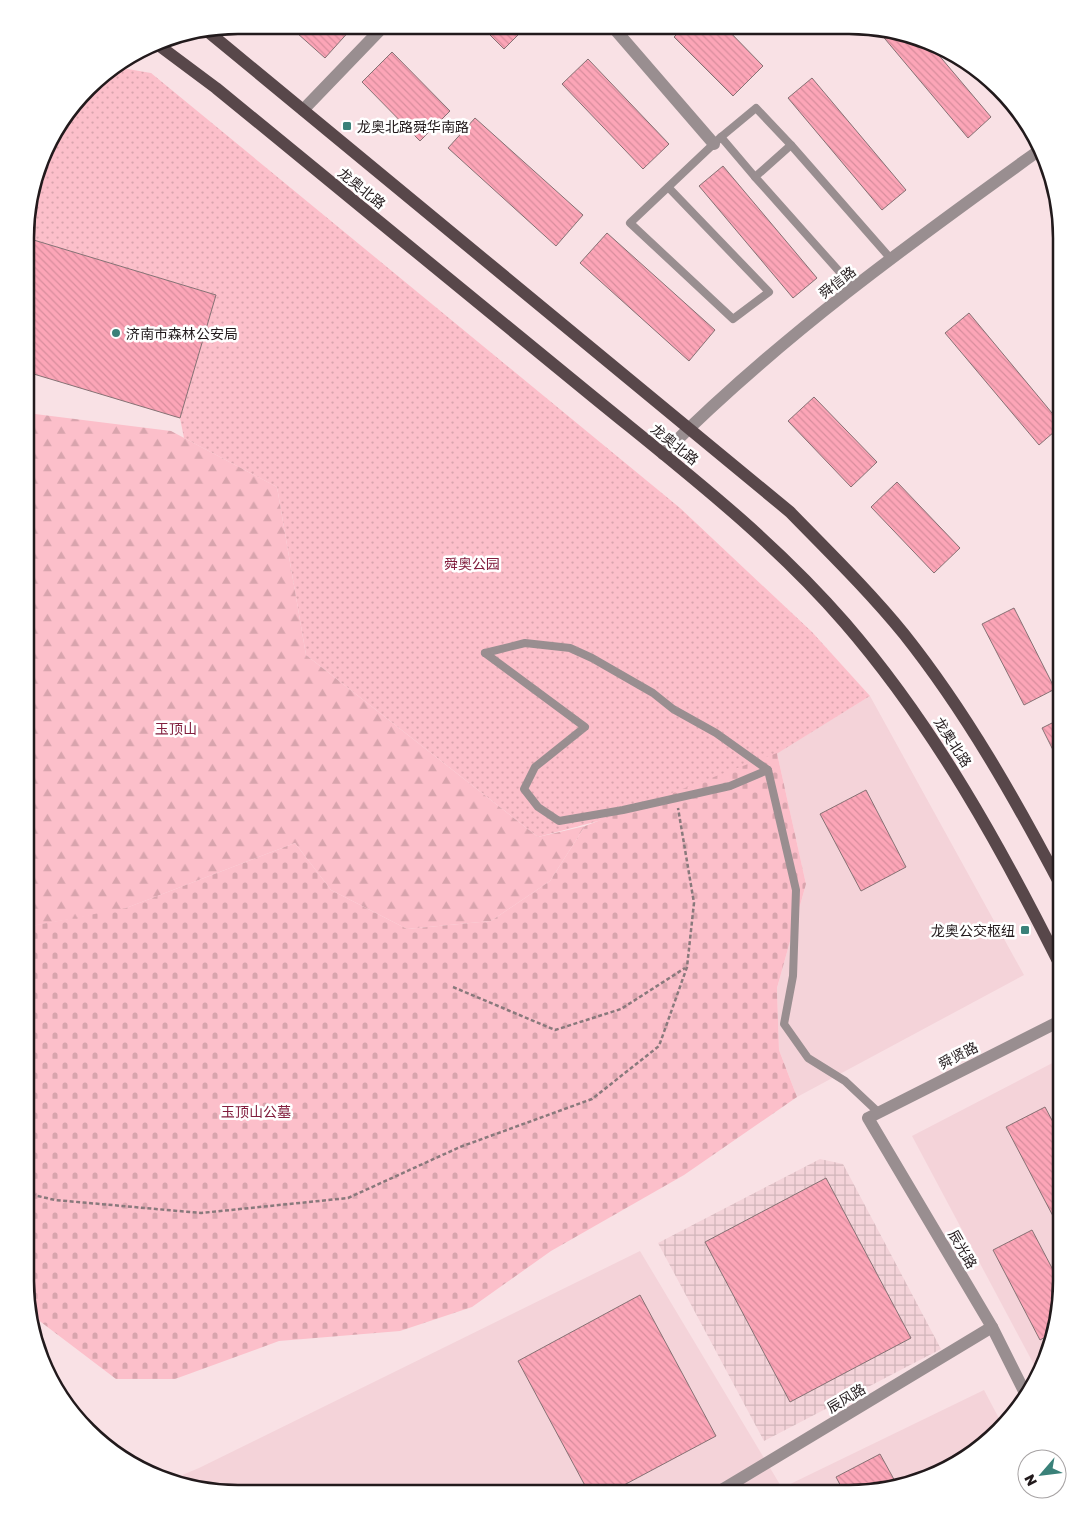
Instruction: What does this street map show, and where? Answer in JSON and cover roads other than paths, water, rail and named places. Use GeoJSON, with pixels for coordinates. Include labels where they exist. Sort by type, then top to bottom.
{"type":"FeatureCollection","features":[{"type":"Feature","properties":{"kind":"main road","name":"龙奥北路"},"geometry":{"type":"LineString","coordinates":[[212,35],[790,512],[903,633],[956,705],[999,772],[1053,871]]}},
{"type":"Feature","properties":{"kind":"main road","name":"龙奥北路"},"geometry":{"type":"LineString","coordinates":[[163,48],[216,88],[724,504],[802,577],[844,622],[892,680],[962,783],[1053,952]]}},
{"type":"Feature","properties":{"kind":"street"},"geometry":{"type":"LineString","coordinates":[[303,110],[377,34]]}},
{"type":"Feature","properties":{"kind":"street"},"geometry":{"type":"LineString","coordinates":[[619,34],[718,141]]}},
{"type":"Feature","properties":{"kind":"street","name":"舜信路"},"geometry":{"type":"LineString","coordinates":[[663,454],[689,428],[815,318],[891,259],[1035,153]]}},
{"type":"Feature","properties":{"kind":"street","name":"舜贤路"},"geometry":{"type":"LineString","coordinates":[[873,1115],[1053,1025]]}},
{"type":"Feature","properties":{"kind":"street","name":"辰光路"},"geometry":{"type":"LineString","coordinates":[[873,1115],[992,1327],[1023,1389]]}},
{"type":"Feature","properties":{"kind":"street","name":"辰风路"},"geometry":{"type":"LineString","coordinates":[[730,1485],[992,1327]]}},
{"type":"Feature","properties":{"kind":"lane"},"geometry":{"type":"LineString","coordinates":[[668,188],[768,292],[733,319],[630,224],[668,188],[718,141],[756,108],[891,259]]}},
{"type":"Feature","properties":{"kind":"lane"},"geometry":{"type":"LineString","coordinates":[[718,141],[755,176],[854,288]]}},
{"type":"Feature","properties":{"kind":"lane"},"geometry":{"type":"LineString","coordinates":[[755,176],[791,145]]}},
{"type":"Feature","properties":{"kind":"lane"},"geometry":{"type":"LineString","coordinates":[[768,770],[730,786],[559,821],[538,808],[524,789],[535,767],[585,726],[485,653],[525,643],[570,648],[592,658],[653,693],[673,708],[716,733],[768,770],[796,890],[793,976],[784,1024],[808,1058],[844,1081],[873,1115]]}},
{"type":"Feature","properties":{"kind":"place","name":"龙奥北路舜华南路"},"geometry":{"type":"Point","coordinates":[347,126]}},
{"type":"Feature","properties":{"kind":"place","name":"济南市森林公安局"},"geometry":{"type":"Point","coordinates":[116,333]}},
{"type":"Feature","properties":{"kind":"place","name":"龙奥公交枢纽"},"geometry":{"type":"Point","coordinates":[1025,930]}},
{"type":"Feature","properties":{"kind":"park label","name":"舜奥公园"},"geometry":{"type":"Point","coordinates":[472,563]}},
{"type":"Feature","properties":{"kind":"park label","name":"玉顶山"},"geometry":{"type":"Point","coordinates":[176,728]}},
{"type":"Feature","properties":{"kind":"park label","name":"玉顶山公墓"},"geometry":{"type":"Point","coordinates":[256,1111]}}]}
